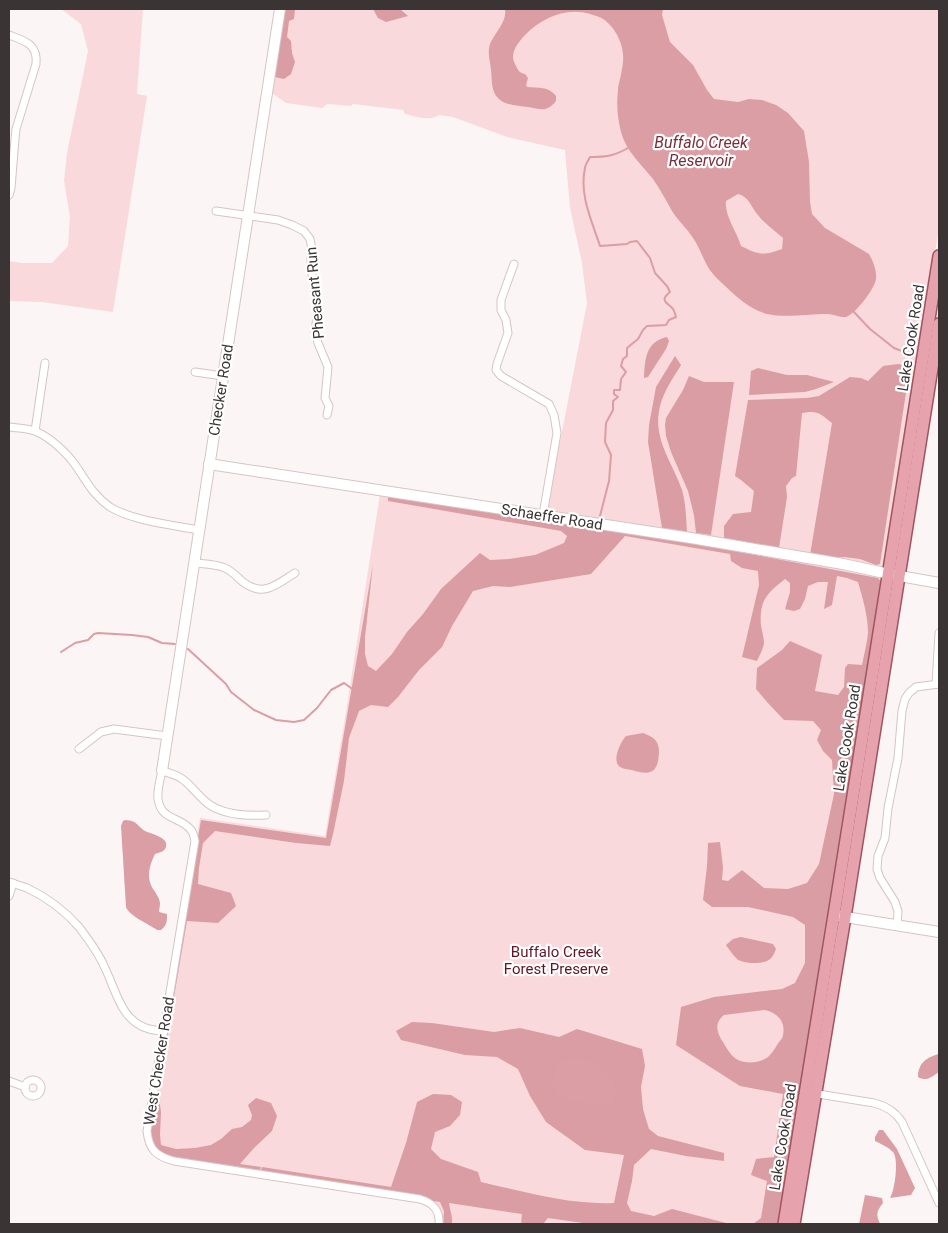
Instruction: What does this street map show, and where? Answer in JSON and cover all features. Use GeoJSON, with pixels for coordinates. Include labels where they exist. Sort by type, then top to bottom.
{"type":"FeatureCollection","features":[{"type":"Feature","properties":{"kind":"main road","name":"Lake Cook Road"},"geometry":{"type":"LineString","coordinates":[[894,575],[939,256]]}},
{"type":"Feature","properties":{"kind":"main road","name":"Lake Cook Road"},"geometry":{"type":"LineString","coordinates":[[784,1224],[810,1092],[894,575],[939,324]]}},
{"type":"Feature","properties":{"kind":"main road","name":"Lake Cook Road"},"geometry":{"type":"LineString","coordinates":[[794,1224],[810,1092]]}},
{"type":"Feature","properties":{"kind":"street","name":"Checker Road"},"geometry":{"type":"LineString","coordinates":[[162,772],[280,9]]}},
{"type":"Feature","properties":{"kind":"street"},"geometry":{"type":"LineString","coordinates":[[9,35],[31,45],[37,58],[16,129],[9,196]]}},
{"type":"Feature","properties":{"kind":"street","name":"Pheasant Run"},"geometry":{"type":"LineString","coordinates":[[216,211],[278,220],[304,231],[310,239],[312,274],[318,310],[315,332],[328,367],[325,398],[328,406],[327,415]]}},
{"type":"Feature","properties":{"kind":"street"},"geometry":{"type":"LineString","coordinates":[[514,264],[501,300],[508,334],[496,370],[501,376],[549,404],[554,415],[557,433],[542,515]]}},
{"type":"Feature","properties":{"kind":"street"},"geometry":{"type":"LineString","coordinates":[[35,431],[45,363]]}},
{"type":"Feature","properties":{"kind":"street"},"geometry":{"type":"LineString","coordinates":[[195,372],[223,376]]}},
{"type":"Feature","properties":{"kind":"street"},"geometry":{"type":"LineString","coordinates":[[9,427],[35,431],[61,448],[76,464],[90,488],[111,507],[128,516],[199,530]]}},
{"type":"Feature","properties":{"kind":"street","name":"Schaeffer Road"},"geometry":{"type":"LineString","coordinates":[[210,464],[691,538],[939,583]]}},
{"type":"Feature","properties":{"kind":"street"},"geometry":{"type":"LineString","coordinates":[[194,563],[224,568],[246,584],[259,590],[275,585],[295,573]]}},
{"type":"Feature","properties":{"kind":"street"},"geometry":{"type":"LineString","coordinates":[[897,925],[898,911],[895,902],[876,869],[878,856],[886,838],[888,808],[898,758],[902,711],[905,699],[909,692],[916,687],[938,684],[939,633]]}},
{"type":"Feature","properties":{"kind":"street"},"geometry":{"type":"LineString","coordinates":[[79,749],[101,732],[114,729],[167,736]]}},
{"type":"Feature","properties":{"kind":"street"},"geometry":{"type":"LineString","coordinates":[[162,772],[182,778],[206,802],[218,809],[252,815],[266,814]]}},
{"type":"Feature","properties":{"kind":"street","name":"West Checker Road"},"geometry":{"type":"LineString","coordinates":[[162,772],[158,793],[160,806],[165,814],[185,824],[191,830],[195,842],[147,1131],[153,1151],[158,1155],[174,1160],[420,1199],[430,1203],[436,1209],[439,1214],[439,1224]]}},
{"type":"Feature","properties":{"kind":"street"},"geometry":{"type":"LineString","coordinates":[[9,896],[11,883],[26,888],[50,902],[68,917],[79,927],[98,954],[127,1016],[140,1026],[164,1031]]}},
{"type":"Feature","properties":{"kind":"street"},"geometry":{"type":"LineString","coordinates":[[839,916],[939,932]]}},
{"type":"Feature","properties":{"kind":"street"},"geometry":{"type":"LineString","coordinates":[[9,1081],[25,1087]]}},
{"type":"Feature","properties":{"kind":"street"},"geometry":{"type":"LineString","coordinates":[[810,1092],[874,1102],[893,1111],[902,1122],[939,1203]]}},
{"type":"Feature","properties":{"kind":"green space"},"geometry":{"type":"Polygon","coordinates":[[[61,9],[143,9],[137,94],[147,96],[113,312],[42,302],[9,301],[9,261],[52,263],[68,246],[70,217],[64,181],[67,153],[88,51],[81,24],[61,9]]]}},
{"type":"Feature","properties":{"kind":"green space","name":"Buffalo Creek Forest Preserve"},"geometry":{"type":"Polygon","coordinates":[[[288,9],[939,9],[939,228],[833,900],[778,1224],[442,1224],[441,1210],[431,1199],[174,1158],[162,1155],[150,1131],[200,818],[325,836],[380,494],[545,519],[587,303],[582,263],[570,208],[565,150],[507,137],[453,117],[439,115],[431,118],[422,118],[405,114],[403,110],[353,104],[351,106],[327,104],[322,108],[286,103],[272,93],[274,77],[277,78],[288,9]]]}},
{"type":"Feature","properties":{"kind":"shaded area"},"geometry":{"type":"Polygon","coordinates":[[[285,9],[295,9],[294,19],[289,21],[287,37],[291,41],[295,62],[291,74],[284,79],[274,77],[285,9]]]}},
{"type":"Feature","properties":{"kind":"shaded area"},"geometry":{"type":"Polygon","coordinates":[[[373,9],[400,9],[408,16],[386,22],[378,18],[373,9]]]}},
{"type":"Feature","properties":{"kind":"shaded area"},"geometry":{"type":"Polygon","coordinates":[[[667,337],[669,341],[666,349],[648,377],[644,378],[646,358],[650,347],[660,339],[667,337]]]}},
{"type":"Feature","properties":{"kind":"shaded area"},"geometry":{"type":"Polygon","coordinates":[[[675,356],[681,365],[662,400],[658,418],[664,450],[682,490],[687,532],[662,528],[648,442],[656,387],[675,356]]]}},
{"type":"Feature","properties":{"kind":"shaded area"},"geometry":{"type":"Polygon","coordinates":[[[898,364],[910,366],[880,564],[876,565],[860,559],[810,555],[832,423],[815,412],[802,413],[796,476],[786,486],[787,497],[779,548],[724,538],[724,526],[733,514],[751,512],[754,491],[735,476],[748,400],[819,396],[850,377],[868,381],[883,366],[898,364]]]}},
{"type":"Feature","properties":{"kind":"shaded area"},"geometry":{"type":"Polygon","coordinates":[[[758,368],[787,375],[807,375],[834,382],[805,392],[749,395],[751,371],[758,368]]]}},
{"type":"Feature","properties":{"kind":"shaded area"},"geometry":{"type":"Polygon","coordinates":[[[689,376],[704,382],[734,382],[711,535],[696,533],[688,491],[666,436],[666,418],[689,376]]]}},
{"type":"Feature","properties":{"kind":"shaded area"},"geometry":{"type":"Polygon","coordinates":[[[388,497],[687,542],[878,578],[882,583],[778,1224],[753,1224],[761,1218],[767,1181],[751,1175],[756,1159],[774,1157],[783,1094],[740,1086],[676,1045],[681,1007],[714,997],[782,989],[795,983],[805,963],[805,925],[793,917],[748,907],[712,907],[703,900],[708,843],[720,842],[723,867],[722,880],[728,881],[742,870],[764,888],[788,889],[807,883],[819,864],[834,794],[832,760],[823,751],[817,740],[821,730],[813,721],[784,720],[756,689],[757,668],[782,650],[790,641],[822,655],[815,691],[838,695],[844,687],[845,668],[848,664],[862,665],[868,633],[865,608],[858,582],[837,576],[832,605],[824,609],[828,582],[818,582],[808,586],[800,609],[794,611],[785,609],[790,592],[790,583],[785,579],[773,589],[763,604],[761,626],[764,644],[757,661],[742,657],[759,585],[758,571],[742,568],[731,561],[730,554],[625,536],[591,574],[510,587],[493,586],[473,591],[442,647],[419,670],[398,697],[388,707],[371,705],[359,711],[349,738],[344,781],[330,846],[215,831],[203,843],[198,884],[231,893],[236,906],[218,923],[187,921],[158,1091],[161,1112],[161,1145],[176,1149],[211,1145],[232,1129],[242,1127],[251,1120],[252,1115],[248,1105],[256,1098],[271,1103],[277,1116],[272,1131],[240,1164],[261,1167],[259,1173],[158,1155],[147,1131],[201,820],[326,838],[373,564],[365,637],[365,654],[368,666],[376,671],[392,654],[441,589],[480,553],[490,560],[535,555],[564,543],[567,536],[561,531],[388,501],[388,497]],[[769,1011],[724,1015],[719,1020],[717,1029],[719,1036],[728,1051],[735,1058],[745,1062],[757,1062],[768,1057],[774,1050],[783,1036],[784,1030],[780,1018],[769,1011]]]}},
{"type":"Feature","properties":{"kind":"shaded area"},"geometry":{"type":"Polygon","coordinates":[[[741,937],[773,944],[776,949],[772,958],[764,962],[755,963],[738,960],[726,945],[733,939],[741,937]]]}},
{"type":"Feature","properties":{"kind":"shaded area"},"geometry":{"type":"Polygon","coordinates":[[[412,1022],[494,1032],[520,1028],[559,1037],[577,1029],[642,1049],[645,1066],[641,1087],[643,1109],[649,1129],[658,1136],[724,1153],[724,1161],[651,1149],[634,1165],[627,1203],[631,1211],[654,1216],[672,1209],[730,1224],[590,1224],[548,1218],[543,1224],[521,1224],[522,1214],[449,1203],[452,1224],[443,1224],[444,1211],[440,1202],[260,1173],[262,1167],[391,1187],[417,1102],[433,1094],[451,1095],[462,1102],[460,1115],[450,1126],[435,1132],[431,1149],[441,1159],[478,1172],[481,1182],[564,1200],[614,1203],[624,1155],[585,1150],[546,1122],[530,1096],[518,1069],[497,1057],[465,1055],[401,1040],[396,1031],[412,1022]]]}},
{"type":"Feature","properties":{"kind":"water","name":"Buffalo Creek Reservoir"},"geometry":{"type":"Polygon","coordinates":[[[505,9],[663,9],[662,15],[670,42],[693,65],[714,99],[738,102],[749,99],[762,100],[776,105],[788,113],[804,131],[809,162],[812,214],[825,228],[869,254],[873,263],[876,273],[875,284],[864,301],[846,317],[827,314],[789,316],[767,314],[749,306],[739,298],[710,270],[691,234],[674,215],[656,183],[630,151],[623,139],[617,102],[623,56],[619,38],[612,27],[599,17],[581,12],[572,12],[547,19],[525,35],[514,52],[513,60],[516,66],[528,78],[527,87],[546,89],[556,96],[556,101],[552,105],[546,109],[540,109],[505,103],[496,96],[493,89],[489,47],[505,18],[505,9]],[[738,194],[726,201],[729,218],[741,246],[761,254],[782,249],[783,238],[762,220],[742,195],[738,194]]]}},
{"type":"Feature","properties":{"kind":"water"},"geometry":{"type":"Polygon","coordinates":[[[643,733],[657,742],[658,745],[659,752],[655,769],[644,773],[620,767],[616,760],[620,746],[626,736],[643,733]]]}},
{"type":"Feature","properties":{"kind":"water"},"geometry":{"type":"Polygon","coordinates":[[[125,820],[135,822],[145,831],[160,837],[166,842],[164,850],[155,854],[149,872],[151,885],[160,902],[159,912],[167,914],[166,923],[161,930],[157,930],[135,917],[126,907],[121,826],[125,820]]]}},
{"type":"Feature","properties":{"kind":"water"},"geometry":{"type":"Polygon","coordinates":[[[939,1054],[939,1072],[926,1079],[918,1077],[921,1064],[939,1054]]]}},
{"type":"Feature","properties":{"kind":"water"},"geometry":{"type":"Polygon","coordinates":[[[582,1058],[607,1072],[615,1085],[615,1095],[612,1101],[604,1105],[591,1106],[559,1095],[553,1088],[555,1073],[560,1063],[565,1060],[582,1058]]]}},
{"type":"Feature","properties":{"kind":"water"},"geometry":{"type":"Polygon","coordinates":[[[879,1130],[883,1130],[897,1149],[915,1188],[911,1195],[890,1198],[895,1182],[896,1161],[893,1152],[875,1141],[879,1130]]]}},
{"type":"Feature","properties":{"kind":"water"},"geometry":{"type":"Polygon","coordinates":[[[865,1195],[882,1198],[883,1203],[877,1213],[880,1224],[859,1224],[865,1195]]]}},
{"type":"Feature","properties":{"kind":"waterway"},"geometry":{"type":"LineString","coordinates":[[600,516],[609,481],[611,455],[605,442],[606,423],[613,410],[613,401],[618,397],[614,394],[614,390],[620,390],[621,379],[626,372],[621,366],[623,359],[627,356],[627,348],[638,339],[647,326],[666,325],[669,320],[676,317],[675,312],[665,299],[670,292],[667,286],[655,273],[650,258],[637,241],[627,244],[600,246],[587,208],[584,178],[590,157],[610,156],[628,148]]}},
{"type":"Feature","properties":{"kind":"waterway"},"geometry":{"type":"LineString","coordinates":[[853,311],[870,329],[894,348],[912,355]]}},
{"type":"Feature","properties":{"kind":"waterway"},"geometry":{"type":"LineString","coordinates":[[188,649],[226,684],[231,692],[254,710],[276,720],[294,722],[304,720],[317,708],[331,690],[344,683],[358,693],[376,698],[398,670],[405,665],[432,621],[441,615],[446,605],[468,586],[475,585],[477,582],[494,576],[541,573],[583,565],[596,539]]}},
{"type":"Feature","properties":{"kind":"waterway"},"geometry":{"type":"LineString","coordinates":[[61,652],[75,643],[88,640],[98,633],[148,637],[162,643],[175,644]]}}]}
